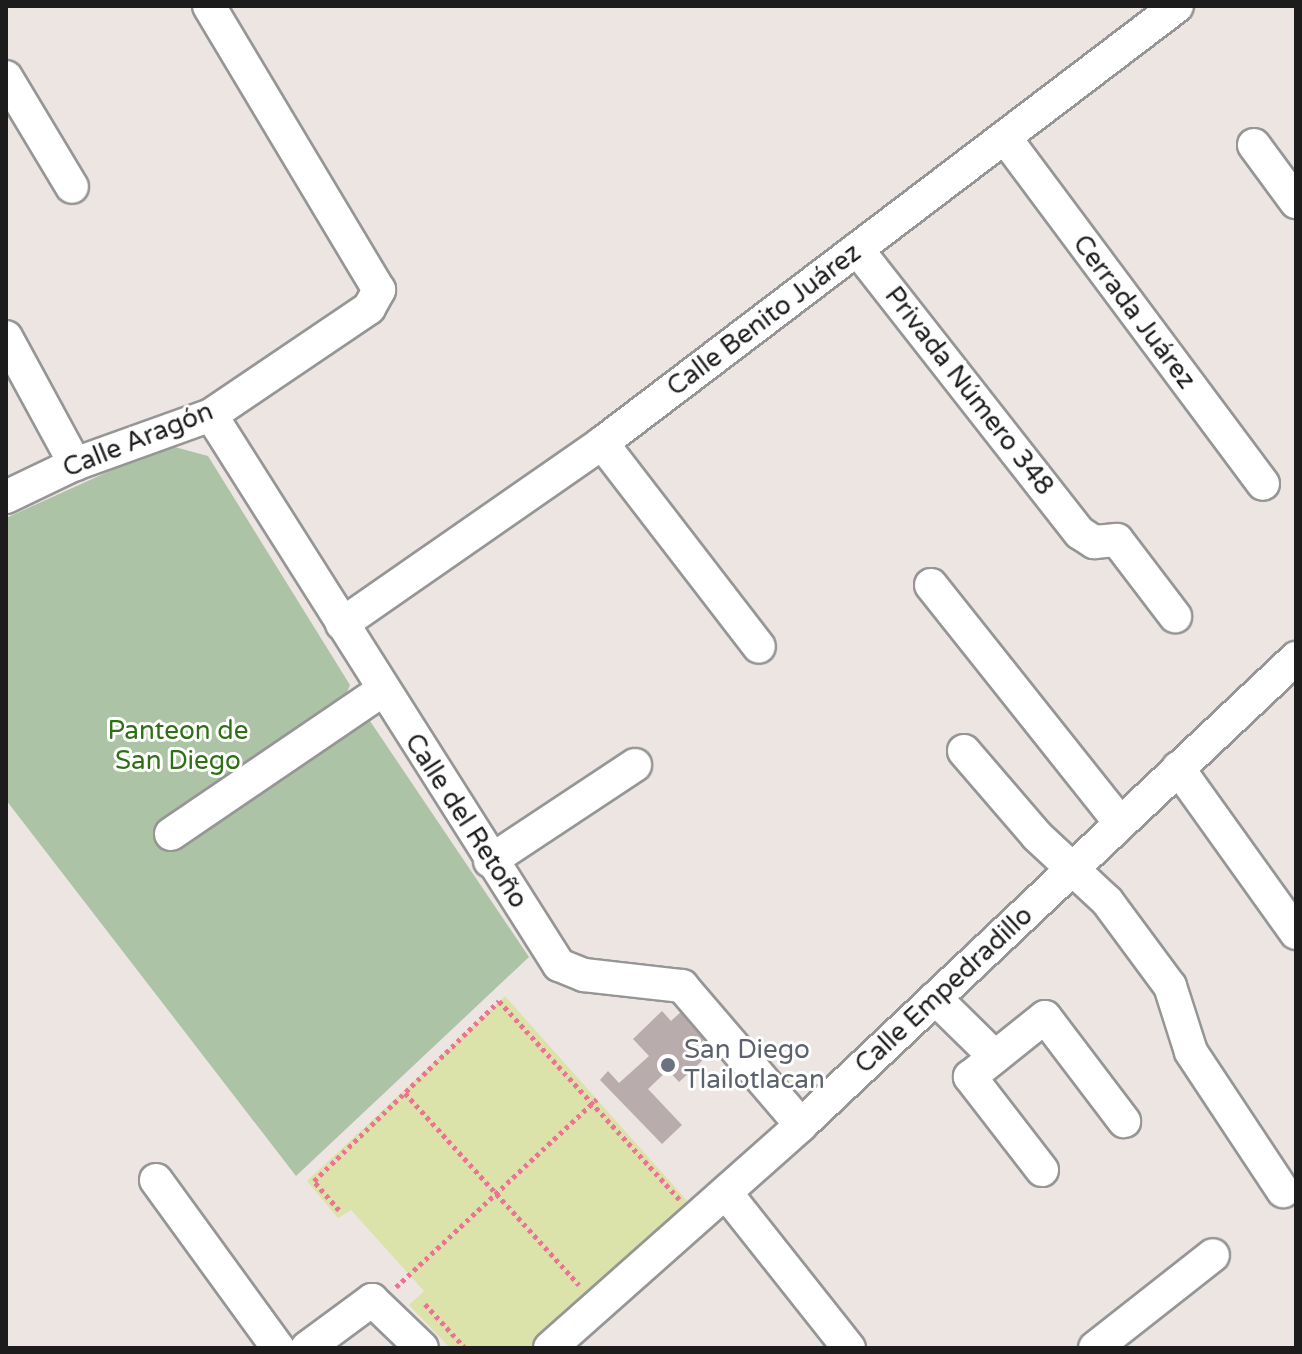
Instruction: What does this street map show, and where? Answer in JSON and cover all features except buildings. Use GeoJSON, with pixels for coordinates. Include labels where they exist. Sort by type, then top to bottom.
{"type":"FeatureCollection","features":[{"type":"Feature","properties":{"kind":"street","name":"Calle Aragón"},"geometry":{"type":"LineString","coordinates":[[6,497],[75,464],[211,415],[369,308],[379,290],[209,6]]}},
{"type":"Feature","properties":{"kind":"street","name":"Calle Benito Juárez"},"geometry":{"type":"LineString","coordinates":[[342,624],[602,443],[1006,139],[1177,6]]}},
{"type":"Feature","properties":{"kind":"street"},"geometry":{"type":"LineString","coordinates":[[6,77],[72,187]]}},
{"type":"Feature","properties":{"kind":"street","name":"Cerrada Juárez"},"geometry":{"type":"LineString","coordinates":[[1006,139],[1263,484]]}},
{"type":"Feature","properties":{"kind":"street"},"geometry":{"type":"LineString","coordinates":[[1254,145],[1296,202]]}},
{"type":"Feature","properties":{"kind":"street","name":"Privada Número 348"},"geometry":{"type":"LineString","coordinates":[[857,249],[1080,533],[1094,542],[1117,540],[1175,616]]}},
{"type":"Feature","properties":{"kind":"street"},"geometry":{"type":"LineString","coordinates":[[6,337],[75,464]]}},
{"type":"Feature","properties":{"kind":"street","name":"Calle del Retoño"},"geometry":{"type":"LineString","coordinates":[[211,415],[490,861],[559,965],[584,975],[682,986],[801,1125]]}},
{"type":"Feature","properties":{"kind":"street"},"geometry":{"type":"LineString","coordinates":[[602,443],[759,647]]}},
{"type":"Feature","properties":{"kind":"street"},"geometry":{"type":"LineString","coordinates":[[931,585],[1120,823]]}},
{"type":"Feature","properties":{"kind":"street","name":"Calle Empedradillo"},"geometry":{"type":"LineString","coordinates":[[550,1348],[801,1125],[1296,658]]}},
{"type":"Feature","properties":{"kind":"street"},"geometry":{"type":"LineString","coordinates":[[171,834],[383,690]]}},
{"type":"Feature","properties":{"kind":"street"},"geometry":{"type":"LineString","coordinates":[[964,751],[1037,836],[1107,901],[1170,986],[1191,1052],[1283,1191]]}},
{"type":"Feature","properties":{"kind":"street"},"geometry":{"type":"LineString","coordinates":[[490,861],[635,765]]}},
{"type":"Feature","properties":{"kind":"street"},"geometry":{"type":"LineString","coordinates":[[1178,768],[1296,933]]}},
{"type":"Feature","properties":{"kind":"street"},"geometry":{"type":"LineString","coordinates":[[935,998],[995,1057]]}},
{"type":"Feature","properties":{"kind":"street"},"geometry":{"type":"LineString","coordinates":[[1042,1170],[970,1077],[1045,1017],[1124,1121]]}},
{"type":"Feature","properties":{"kind":"street"},"geometry":{"type":"LineString","coordinates":[[156,1180],[278,1348]]}},
{"type":"Feature","properties":{"kind":"street"},"geometry":{"type":"LineString","coordinates":[[726,1193],[849,1348]]}},
{"type":"Feature","properties":{"kind":"street"},"geometry":{"type":"LineString","coordinates":[[1095,1348],[1213,1255]]}},
{"type":"Feature","properties":{"kind":"street"},"geometry":{"type":"LineString","coordinates":[[307,1348],[382,1294],[422,1348]]}},
{"type":"Feature","properties":{"kind":"path"},"geometry":{"type":"LineString","coordinates":[[339,1210],[314,1181],[499,1001],[595,1101],[681,1201],[670,1211]]}},
{"type":"Feature","properties":{"kind":"path"},"geometry":{"type":"LineString","coordinates":[[405,1093],[584,1290],[573,1300]]}},
{"type":"Feature","properties":{"kind":"path"},"geometry":{"type":"LineString","coordinates":[[382,1294],[595,1101]]}},
{"type":"Feature","properties":{"kind":"path"},"geometry":{"type":"LineString","coordinates":[[425,1304],[465,1348]]}},
{"type":"Feature","properties":{"kind":"green space","name":"Panteon de San Diego"},"geometry":{"type":"Polygon","coordinates":[[[167,445],[208,456],[350,685],[342,704],[351,721],[370,721],[529,957],[296,1176],[6,800],[6,518],[167,445]]]}},
{"type":"Feature","properties":{"kind":"green space"},"geometry":{"type":"Polygon","coordinates":[[[505,996],[689,1203],[532,1348],[450,1348],[409,1305],[424,1291],[351,1210],[338,1218],[307,1181],[505,996]]]}},
{"type":"Feature","properties":{"kind":"place","name":"San Diego Tlailotlacan"},"geometry":{"type":"Point","coordinates":[668,1065]}}]}
